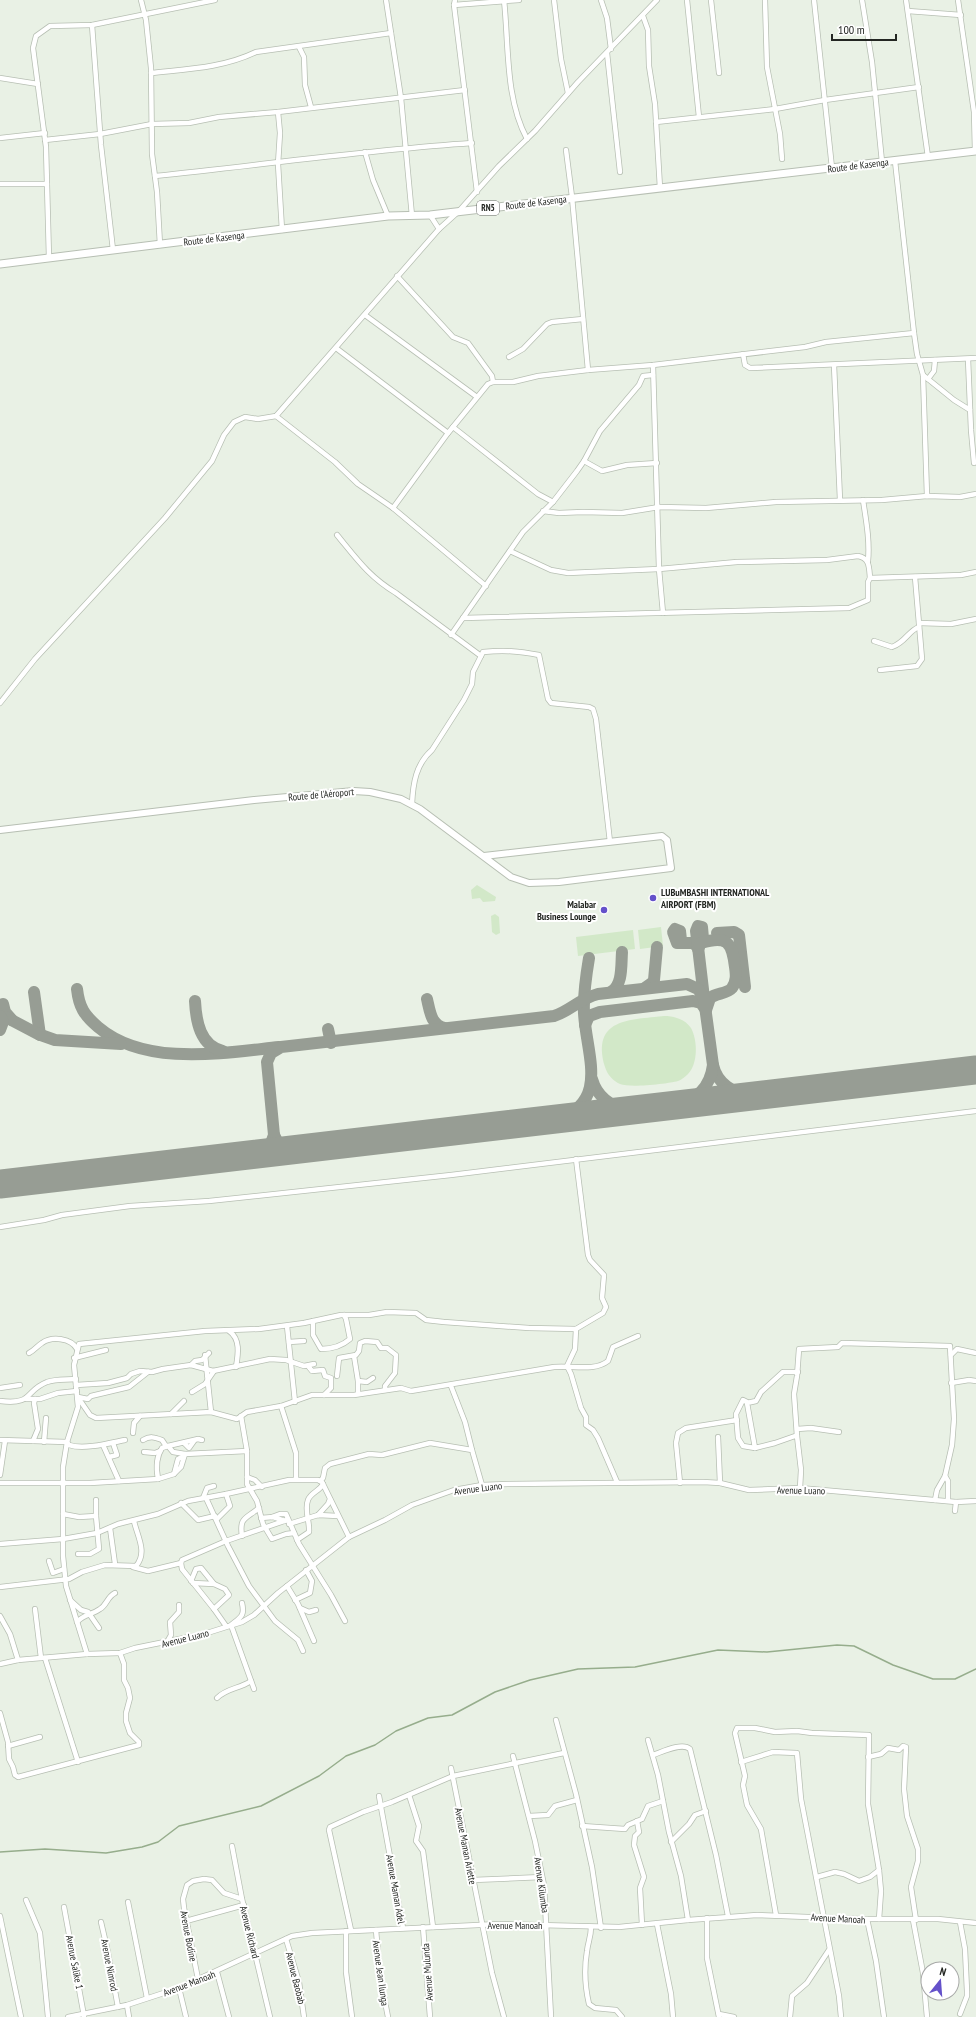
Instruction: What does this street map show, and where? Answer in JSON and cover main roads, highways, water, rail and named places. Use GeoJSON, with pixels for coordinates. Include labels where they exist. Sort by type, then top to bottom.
{"type":"FeatureCollection","features":[{"type":"Feature","properties":{"kind":"highway","name":"Route de Kasenga"},"geometry":{"type":"LineString","coordinates":[[0,264],[388,216],[412,216],[460,211],[976,151]]}},
{"type":"Feature","properties":{"kind":"main road","name":"Route de l'Aéroport"},"geometry":{"type":"LineString","coordinates":[[0,830],[254,800],[354,791],[385,794],[412,804],[511,877],[529,883],[670,870],[667,840],[662,836],[484,856]]}},
{"type":"Feature","properties":{"kind":"waterway"},"geometry":{"type":"LineString","coordinates":[[0,1852],[45,1849],[106,1853],[142,1847],[158,1842],[179,1826],[261,1806],[319,1776],[346,1756],[375,1745],[396,1731],[428,1718],[452,1715],[495,1692],[530,1680],[578,1669],[635,1667],[718,1650],[767,1652],[837,1645],[854,1646],[893,1665],[933,1679],[955,1679],[976,1669]]}},
{"type":"Feature","properties":{"kind":"place","name":"LUBuMBASHI INTERNATIONAL AIRPORT (FBM)"},"geometry":{"type":"Point","coordinates":[653,898]}},
{"type":"Feature","properties":{"kind":"place","name":"Malabar Business Lounge"},"geometry":{"type":"Point","coordinates":[604,910]}}]}
